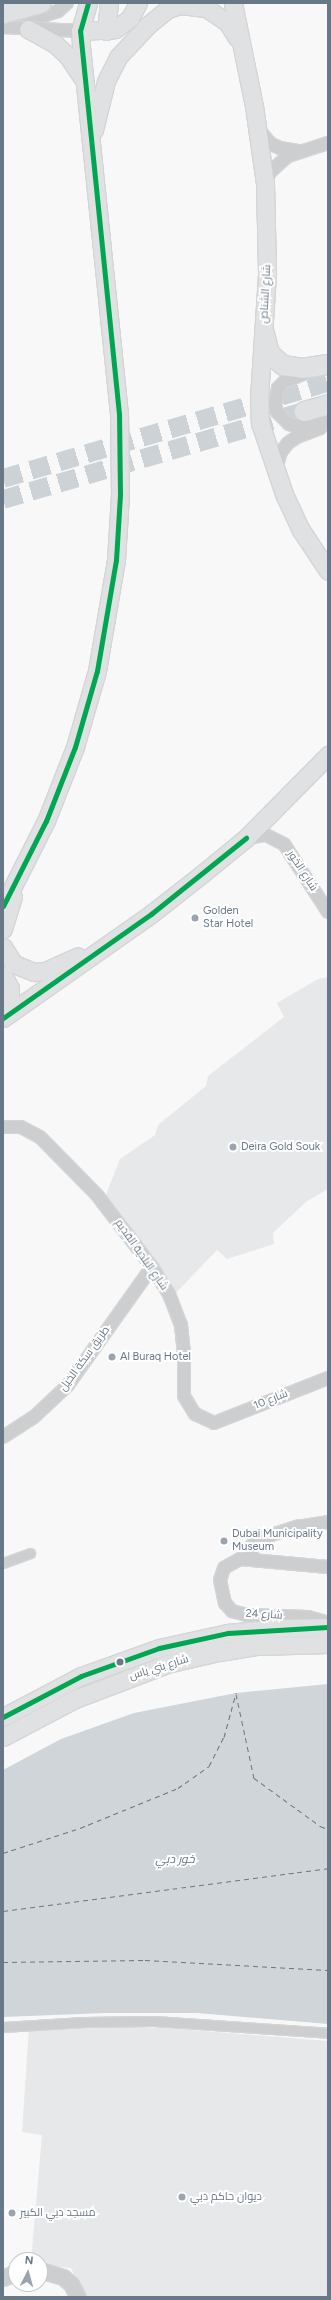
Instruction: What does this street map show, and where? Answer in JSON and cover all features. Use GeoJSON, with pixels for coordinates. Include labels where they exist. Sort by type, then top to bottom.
{"type":"FeatureCollection","features":[{"type":"Feature","properties":{"kind":"highway"},"geometry":{"type":"LineString","coordinates":[[3,13],[32,15]]}},
{"type":"Feature","properties":{"kind":"main road"},"geometry":{"type":"LineString","coordinates":[[3,906],[21,873],[62,784],[85,717],[105,632],[116,560],[120,494],[119,414],[80,31],[88,3]]}},
{"type":"Feature","properties":{"kind":"main road"},"geometry":{"type":"LineString","coordinates":[[106,31],[109,3]]}},
{"type":"Feature","properties":{"kind":"main road"},"geometry":{"type":"LineString","coordinates":[[80,31],[106,31],[123,25],[138,3]]}},
{"type":"Feature","properties":{"kind":"main road","name":"شارع الشناص"},"geometry":{"type":"LineString","coordinates":[[234,3],[258,129],[265,183],[268,244],[260,423],[275,472],[301,530],[328,571]]}},
{"type":"Feature","properties":{"kind":"main road"},"geometry":{"type":"LineString","coordinates":[[91,146],[102,94],[111,69],[127,47],[168,9],[180,5],[193,5],[218,14],[235,32],[243,53]]}},
{"type":"Feature","properties":{"kind":"main road"},"geometry":{"type":"LineString","coordinates":[[32,15],[55,44],[77,67],[84,80]]}},
{"type":"Feature","properties":{"kind":"main road"},"geometry":{"type":"LineString","coordinates":[[264,333],[269,353],[283,365],[302,368],[328,364]]}},
{"type":"Feature","properties":{"kind":"main road"},"geometry":{"type":"LineString","coordinates":[[304,411],[328,404]]}},
{"type":"Feature","properties":{"kind":"main road"},"geometry":{"type":"LineString","coordinates":[[3,1018],[174,896],[246,838],[328,755]]}},
{"type":"Feature","properties":{"kind":"main road"},"geometry":{"type":"LineString","coordinates":[[3,929],[21,873]]}},
{"type":"Feature","properties":{"kind":"main road"},"geometry":{"type":"LineString","coordinates":[[3,947],[14,964],[34,972],[45,971],[115,939]]}},
{"type":"Feature","properties":{"kind":"main road"},"geometry":{"type":"LineString","coordinates":[[3,975],[10,988],[10,996],[3,1008]]}},
{"type":"Feature","properties":{"kind":"main road","name":"شارع بني ياس"},"geometry":{"type":"LineString","coordinates":[[3,1717],[107,1665],[194,1638],[278,1628],[328,1627]]}},
{"type":"Feature","properties":{"kind":"main road"},"geometry":{"type":"LineString","coordinates":[[272,1645],[261,1641],[261,1636],[264,1632],[278,1628]]}},
{"type":"Feature","properties":{"kind":"main road"},"geometry":{"type":"LineString","coordinates":[[136,1674],[150,1663],[199,1649],[199,1641],[194,1638]]}},
{"type":"Feature","properties":{"kind":"main road","name":"شارع بني ياس"},"geometry":{"type":"LineString","coordinates":[[3,1738],[75,1699],[136,1674],[219,1652],[272,1645],[328,1644]]}},
{"type":"Feature","properties":{"kind":"street"},"geometry":{"type":"LineString","coordinates":[[15,3],[32,15],[80,31]]}},
{"type":"Feature","properties":{"kind":"street"},"geometry":{"type":"LineString","coordinates":[[3,6],[18,14],[32,15],[51,14],[67,3]]}},
{"type":"Feature","properties":{"kind":"street"},"geometry":{"type":"LineString","coordinates":[[3,21],[32,15]]}},
{"type":"Feature","properties":{"kind":"street"},"geometry":{"type":"LineString","coordinates":[[3,27],[32,15]]}},
{"type":"Feature","properties":{"kind":"street"},"geometry":{"type":"LineString","coordinates":[[258,129],[276,146],[299,151]]}},
{"type":"Feature","properties":{"kind":"street"},"geometry":{"type":"LineString","coordinates":[[265,183],[278,163],[299,151],[328,143]]}},
{"type":"Feature","properties":{"kind":"street"},"geometry":{"type":"LineString","coordinates":[[328,364],[284,382],[278,388],[275,405],[277,412],[288,424],[295,426],[328,422]]}},
{"type":"Feature","properties":{"kind":"street"},"geometry":{"type":"LineString","coordinates":[[275,472],[276,462],[288,443],[297,436],[328,426]]}},
{"type":"Feature","properties":{"kind":"street","name":"شارع الخور"},"geometry":{"type":"LineString","coordinates":[[246,838],[266,835],[284,844],[328,912]]}},
{"type":"Feature","properties":{"kind":"street","name":"شارع البلدية القديم"},"geometry":{"type":"LineString","coordinates":[[6,1124],[26,1129],[40,1137],[73,1169],[110,1210],[152,1266],[169,1294],[181,1325],[184,1354],[184,1396],[195,1414],[214,1423]]}},
{"type":"Feature","properties":{"kind":"street","name":"طريق سكة الخيل"},"geometry":{"type":"LineString","coordinates":[[3,1437],[34,1417],[68,1385],[152,1266]]}},
{"type":"Feature","properties":{"kind":"street","name":"شارع 10"},"geometry":{"type":"LineString","coordinates":[[214,1423],[328,1378]]}},
{"type":"Feature","properties":{"kind":"street"},"geometry":{"type":"LineString","coordinates":[[252,1560],[251,1546],[259,1539],[302,1526],[328,1522]]}},
{"type":"Feature","properties":{"kind":"street"},"geometry":{"type":"LineString","coordinates":[[3,1563],[30,1553]]}},
{"type":"Feature","properties":{"kind":"street","name":"شارع 24"},"geometry":{"type":"LineString","coordinates":[[328,1567],[252,1560],[234,1560],[224,1568],[220,1586],[227,1607],[247,1615],[308,1617],[322,1621],[328,1627]]}},
{"type":"Feature","properties":{"kind":"street"},"geometry":{"type":"LineString","coordinates":[[3,2027],[84,2022],[154,2021],[328,2033]]}},
{"type":"Feature","properties":{"kind":"street"},"geometry":{"type":"LineString","coordinates":[[48,2272],[63,2277],[71,2284],[78,2297]]}},
{"type":"Feature","properties":{"kind":"shaded area","name":"Deira Gold Souk"},"geometry":{"type":"Polygon","coordinates":[[[328,977],[328,1189],[307,1201],[273,1233],[274,1244],[227,1259],[217,1250],[172,1297],[103,1202],[120,1159],[155,1135],[158,1125],[206,1086],[208,1076],[284,1017],[277,1003],[318,979],[328,977]]]}},
{"type":"Feature","properties":{"kind":"shaded area","name":"ديوان حاكم دبي"},"geometry":{"type":"Polygon","coordinates":[[[29,2026],[167,2028],[328,2041],[328,2297],[85,2297],[71,2268],[48,2266],[48,2252],[32,2252],[42,2135],[22,2132],[29,2026]]]}},
{"type":"Feature","properties":{"kind":"water","name":"خور دبي"},"geometry":{"type":"Polygon","coordinates":[[[328,1684],[328,2024],[197,2013],[105,2013],[3,2017],[3,1770],[61,1739],[134,1713],[236,1693],[328,1684]]]}},
{"type":"Feature","properties":{"kind":"ferry route"},"geometry":{"type":"LineString","coordinates":[[3,1853],[80,1828],[178,1788],[209,1766],[224,1737],[236,1693]]}},
{"type":"Feature","properties":{"kind":"ferry route"},"geometry":{"type":"LineString","coordinates":[[236,1694],[254,1778],[320,1826],[328,1829]]}},
{"type":"Feature","properties":{"kind":"ferry route"},"geometry":{"type":"LineString","coordinates":[[3,1911],[328,1868]]}},
{"type":"Feature","properties":{"kind":"ferry route"},"geometry":{"type":"LineString","coordinates":[[3,1962],[145,1960],[328,1970]]}},
{"type":"Feature","properties":{"kind":"tunnel"},"geometry":{"type":"LineString","coordinates":[[3,478],[328,382]]}},
{"type":"Feature","properties":{"kind":"tunnel"},"geometry":{"type":"LineString","coordinates":[[3,499],[304,411]]}},
{"type":"Feature","properties":{"kind":"transit line"},"geometry":{"type":"LineString","coordinates":[[3,906],[46,821],[75,747],[97,671],[116,560],[120,494],[119,414],[80,31],[88,3]]}},
{"type":"Feature","properties":{"kind":"transit line"},"geometry":{"type":"LineString","coordinates":[[3,1018],[151,914],[246,838]]}},
{"type":"Feature","properties":{"kind":"transit line"},"geometry":{"type":"LineString","coordinates":[[3,1717],[81,1676],[159,1648],[228,1633],[328,1627]]}},
{"type":"Feature","properties":{"kind":"place","name":"Golden Star Hotel"},"geometry":{"type":"Point","coordinates":[195,918]}},
{"type":"Feature","properties":{"kind":"place","name":"Deira Gold Souk"},"geometry":{"type":"Point","coordinates":[233,1147]}},
{"type":"Feature","properties":{"kind":"place","name":"Al Buraq Hotel"},"geometry":{"type":"Point","coordinates":[112,1357]}},
{"type":"Feature","properties":{"kind":"place","name":"Dubai Municipality Museum"},"geometry":{"type":"Point","coordinates":[224,1541]}},
{"type":"Feature","properties":{"kind":"place","name":"ديوان حاكم دبي"},"geometry":{"type":"Point","coordinates":[182,2197]}},
{"type":"Feature","properties":{"kind":"place","name":"مسجد دبي الكبير"},"geometry":{"type":"Point","coordinates":[12,2213]}}]}
